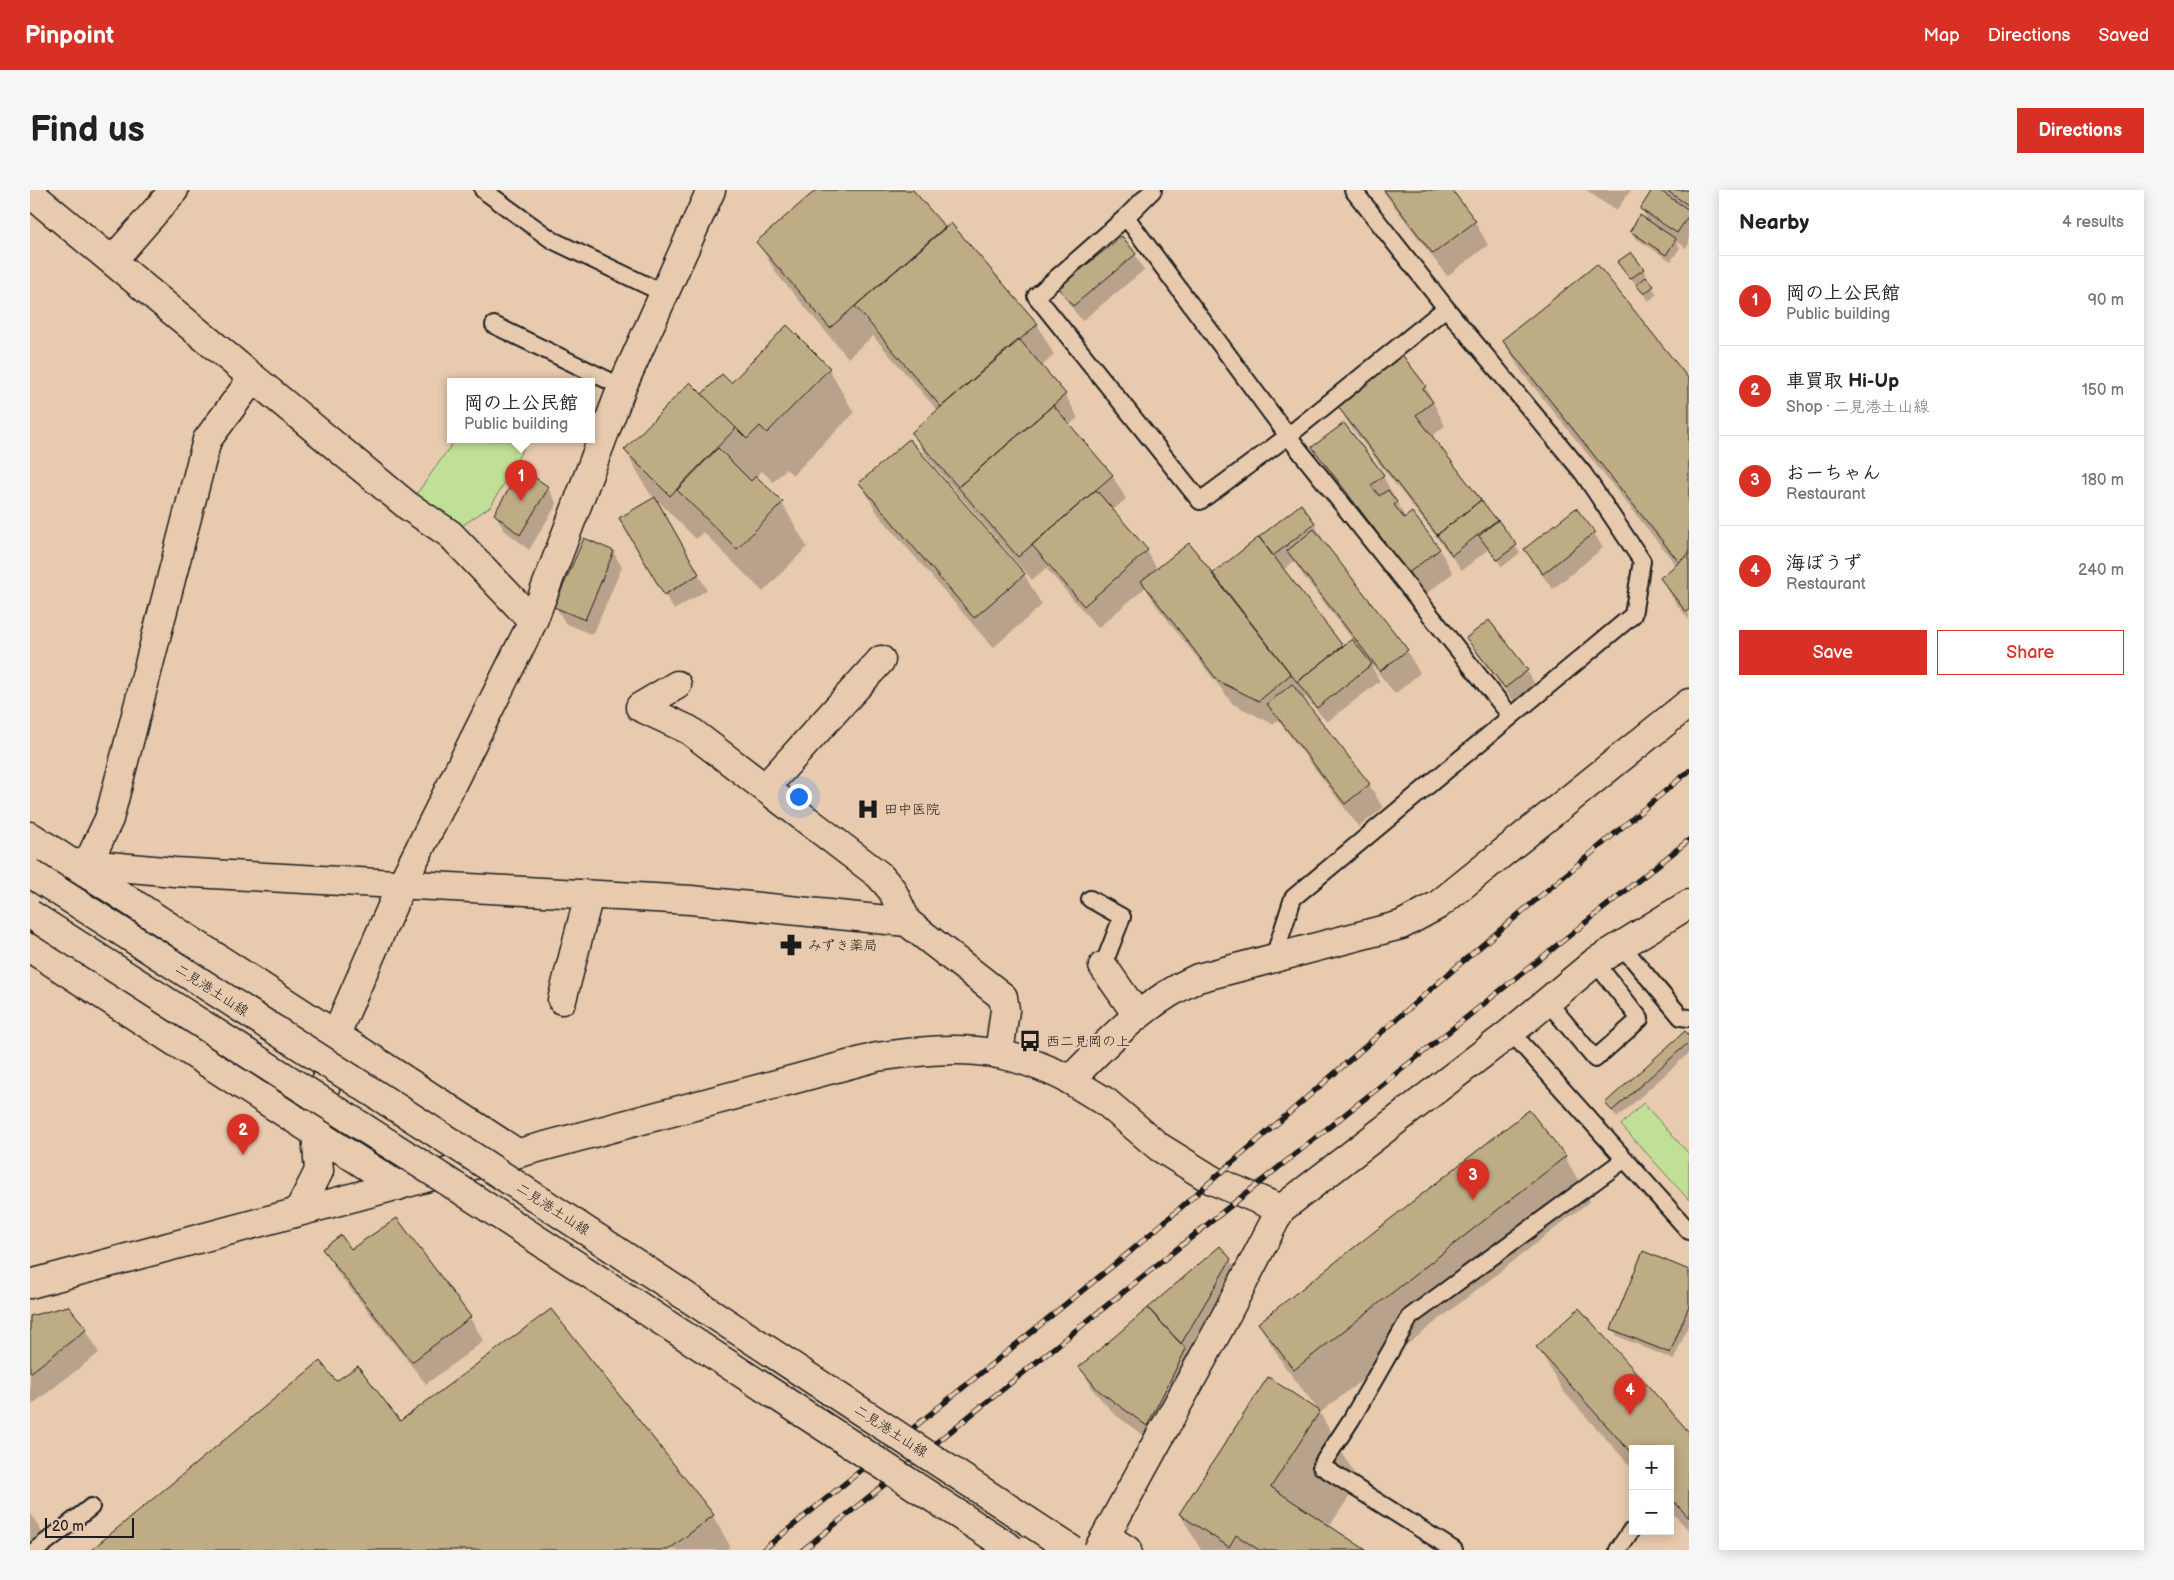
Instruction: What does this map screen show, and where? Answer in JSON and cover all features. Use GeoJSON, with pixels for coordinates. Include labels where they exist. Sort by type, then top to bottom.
{"type":"FeatureCollection","features":[{"type":"Feature","properties":{"kind":"street"},"geometry":{"type":"LineString","coordinates":[[112,261],[174,190]]}},
{"type":"Feature","properties":{"kind":"street"},"geometry":{"type":"LineString","coordinates":[[298,1212],[319,1171],[316,1132],[336,1034],[401,886],[533,621],[622,386],[711,190]]}},
{"type":"Feature","properties":{"kind":"street"},"geometry":{"type":"LineString","coordinates":[[30,193],[408,506],[450,534],[533,621]]}},
{"type":"Feature","properties":{"kind":"street"},"geometry":{"type":"LineString","coordinates":[[80,864],[109,819],[207,440],[253,378]]}},
{"type":"Feature","properties":{"kind":"street"},"geometry":{"type":"LineString","coordinates":[[765,788],[881,660]]}},
{"type":"Feature","properties":{"kind":"street"},"geometry":{"type":"LineString","coordinates":[[677,685],[640,707],[689,730],[879,875],[892,890],[907,922],[1003,997],[1006,1003],[999,1053]]}},
{"type":"Feature","properties":{"kind":"street"},"geometry":{"type":"LineString","coordinates":[[1070,1080],[1138,1015],[1175,988],[1198,978],[1273,960],[1401,924],[1438,905],[1689,703]]}},
{"type":"Feature","properties":{"kind":"street"},"geometry":{"type":"LineString","coordinates":[[30,836],[80,864],[517,1153]]}},
{"type":"Feature","properties":{"kind":"street"},"geometry":{"type":"LineString","coordinates":[[30,859],[175,872],[401,886],[691,900],[907,922]]}},
{"type":"Feature","properties":{"kind":"street","name":"二見港土山線"},"geometry":{"type":"LineString","coordinates":[[30,873],[472,1156],[1072,1550]]}},
{"type":"Feature","properties":{"kind":"street"},"geometry":{"type":"LineString","coordinates":[[562,1000],[589,895]]}},
{"type":"Feature","properties":{"kind":"street"},"geometry":{"type":"LineString","coordinates":[[1110,1546],[1281,1209],[1511,1032],[1595,962],[1689,904]]}},
{"type":"Feature","properties":{"kind":"street"},"geometry":{"type":"LineString","coordinates":[[30,914],[474,1199],[1013,1550]]}},
{"type":"Feature","properties":{"kind":"street"},"geometry":{"type":"LineString","coordinates":[[30,948],[398,1186]]}},
{"type":"Feature","properties":{"kind":"street"},"geometry":{"type":"LineString","coordinates":[[1103,966],[1138,1015]]}},
{"type":"Feature","properties":{"kind":"street"},"geometry":{"type":"LineString","coordinates":[[30,1284],[877,1057],[954,1048],[999,1053],[1056,1073],[1106,1102],[1159,1147],[1197,1170],[1237,1192],[1281,1209]]}},
{"type":"Feature","properties":{"kind":"lane"},"geometry":{"type":"LineString","coordinates":[[483,190],[552,240],[665,294]]}},
{"type":"Feature","properties":{"kind":"lane"},"geometry":{"type":"LineString","coordinates":[[1153,190],[1126,217],[1036,296],[1200,501],[1288,436],[1446,308]]}},
{"type":"Feature","properties":{"kind":"lane"},"geometry":{"type":"LineString","coordinates":[[1273,960],[1293,898],[1510,715],[1633,615],[1642,561],[1583,473],[1446,308],[1353,190]]}},
{"type":"Feature","properties":{"kind":"lane"},"geometry":{"type":"LineString","coordinates":[[1126,217],[1288,436],[1510,715]]}},
{"type":"Feature","properties":{"kind":"lane"},"geometry":{"type":"LineString","coordinates":[[494,325],[622,386]]}},
{"type":"Feature","properties":{"kind":"lane"},"geometry":{"type":"LineString","coordinates":[[1090,899],[1122,917],[1103,966]]}},
{"type":"Feature","properties":{"kind":"lane"},"geometry":{"type":"LineString","coordinates":[[1621,945],[1681,1017],[1689,1018]]}},
{"type":"Feature","properties":{"kind":"lane"},"geometry":{"type":"LineString","coordinates":[[1548,1002],[1595,1059],[1640,1018],[1595,962]]}},
{"type":"Feature","properties":{"kind":"lane"},"geometry":{"type":"LineString","coordinates":[[1511,1032],[1689,1231]]}},
{"type":"Feature","properties":{"kind":"lane"},"geometry":{"type":"LineString","coordinates":[[1454,1550],[1321,1466],[1410,1318],[1625,1159]]}},
{"type":"Feature","properties":{"kind":"lane"},"geometry":{"type":"LineString","coordinates":[[36,1550],[91,1507]]}},
{"type":"Feature","properties":{"kind":"lane"},"geometry":{"type":"LineString","coordinates":[[1618,1550],[1629,1534]]}},
{"type":"Feature","properties":{"kind":"green space"},"geometry":{"type":"Polygon","coordinates":[[[453,443],[526,443],[491,506],[450,534],[408,506],[453,443]]]}},
{"type":"Feature","properties":{"kind":"green space"},"geometry":{"type":"Polygon","coordinates":[[[1643,1103],[1689,1154],[1689,1200],[1621,1125],[1643,1103]]]}},
{"type":"Feature","properties":{"kind":"building"},"geometry":{"type":"Polygon","coordinates":[[[816,190],[913,190],[945,227],[830,328],[756,242],[816,190]]]}},
{"type":"Feature","properties":{"kind":"building"},"geometry":{"type":"Polygon","coordinates":[[[1384,190],[1452,190],[1476,221],[1433,254],[1384,190]]]}},
{"type":"Feature","properties":{"kind":"building"},"geometry":{"type":"Polygon","coordinates":[[[1652,190],[1659,190],[1689,210],[1689,215],[1677,233],[1640,209],[1652,190]]]}},
{"type":"Feature","properties":{"kind":"building"},"geometry":{"type":"Polygon","coordinates":[[[1666,190],[1689,190],[1689,205],[1688,205],[1666,190]]]}},
{"type":"Feature","properties":{"kind":"building"},"geometry":{"type":"Polygon","coordinates":[[[1640,215],[1676,239],[1666,255],[1630,231],[1640,215]]]}},
{"type":"Feature","properties":{"kind":"building"},"geometry":{"type":"Polygon","coordinates":[[[951,223],[1038,324],[941,407],[855,306],[951,223]]]}},
{"type":"Feature","properties":{"kind":"building"},"geometry":{"type":"Polygon","coordinates":[[[1122,236],[1136,254],[1073,306],[1058,288],[1122,236]]]}},
{"type":"Feature","properties":{"kind":"building"},"geometry":{"type":"Polygon","coordinates":[[[1631,252],[1644,269],[1630,279],[1617,262],[1631,252]]]}},
{"type":"Feature","properties":{"kind":"building"},"geometry":{"type":"Polygon","coordinates":[[[1597,264],[1689,379],[1689,554],[1679,562],[1502,340],[1597,264]]]}},
{"type":"Feature","properties":{"kind":"building"},"geometry":{"type":"Polygon","coordinates":[[[1646,277],[1654,286],[1644,294],[1636,285],[1646,277]]]}},
{"type":"Feature","properties":{"kind":"building"},"geometry":{"type":"Polygon","coordinates":[[[787,325],[830,368],[767,433],[760,426],[747,439],[702,394],[722,374],[731,383],[787,325]]]}},
{"type":"Feature","properties":{"kind":"building"},"geometry":{"type":"Polygon","coordinates":[[[1019,339],[1066,394],[958,487],[911,433],[1019,339]]]}},
{"type":"Feature","properties":{"kind":"building"},"geometry":{"type":"Polygon","coordinates":[[[1400,352],[1426,386],[1423,389],[1433,402],[1416,415],[1481,500],[1437,535],[1335,403],[1400,352]]]}},
{"type":"Feature","properties":{"kind":"building"},"geometry":{"type":"Polygon","coordinates":[[[690,382],[736,428],[670,496],[624,450],[690,382]]]}},
{"type":"Feature","properties":{"kind":"building"},"geometry":{"type":"Polygon","coordinates":[[[1053,405],[1113,475],[1018,557],[958,487],[1053,405]]]}},
{"type":"Feature","properties":{"kind":"building"},"geometry":{"type":"Polygon","coordinates":[[[1344,423],[1384,475],[1371,485],[1379,496],[1388,490],[1397,502],[1394,505],[1404,518],[1412,512],[1440,549],[1408,573],[1312,447],[1344,423]]]}},
{"type":"Feature","properties":{"kind":"building"},"geometry":{"type":"Polygon","coordinates":[[[909,439],[1025,574],[974,618],[859,483],[909,439]]]}},
{"type":"Feature","properties":{"kind":"building"},"geometry":{"type":"Polygon","coordinates":[[[718,448],[751,481],[756,476],[783,502],[737,549],[677,490],[718,448]]]}},
{"type":"Feature","properties":{"kind":"building"},"geometry":{"type":"Polygon","coordinates":[[[521,468],[549,487],[520,535],[494,514],[521,468]]]}},
{"type":"Feature","properties":{"kind":"building"},"geometry":{"type":"Polygon","coordinates":[[[1096,490],[1148,550],[1084,606],[1032,545],[1096,490]]]}},
{"type":"Feature","properties":{"kind":"building"},"geometry":{"type":"Polygon","coordinates":[[[655,497],[699,574],[664,595],[619,518],[655,497]]]}},
{"type":"Feature","properties":{"kind":"building"},"geometry":{"type":"Polygon","coordinates":[[[1481,500],[1497,520],[1452,555],[1437,535],[1481,500]]]}},
{"type":"Feature","properties":{"kind":"building"},"geometry":{"type":"Polygon","coordinates":[[[1301,504],[1315,523],[1273,556],[1259,537],[1301,504]]]}},
{"type":"Feature","properties":{"kind":"building"},"geometry":{"type":"Polygon","coordinates":[[[1576,508],[1595,532],[1543,574],[1524,549],[1576,508]]]}},
{"type":"Feature","properties":{"kind":"building"},"geometry":{"type":"Polygon","coordinates":[[[1498,520],[1517,545],[1497,560],[1479,536],[1498,520]]]}},
{"type":"Feature","properties":{"kind":"building"},"geometry":{"type":"Polygon","coordinates":[[[1314,529],[1408,650],[1380,671],[1287,551],[1314,529]]]}},
{"type":"Feature","properties":{"kind":"building"},"geometry":{"type":"Polygon","coordinates":[[[1259,537],[1343,646],[1297,682],[1212,574],[1259,537]]]}},
{"type":"Feature","properties":{"kind":"building"},"geometry":{"type":"Polygon","coordinates":[[[584,538],[614,551],[585,620],[554,607],[584,538]]]}},
{"type":"Feature","properties":{"kind":"building"},"geometry":{"type":"Polygon","coordinates":[[[1189,543],[1291,674],[1259,701],[1218,681],[1141,581],[1189,543]]]}},
{"type":"Feature","properties":{"kind":"building"},"geometry":{"type":"Polygon","coordinates":[[[1689,554],[1689,610],[1686,612],[1660,578],[1689,554]]]}},
{"type":"Feature","properties":{"kind":"building"},"geometry":{"type":"Polygon","coordinates":[[[1489,620],[1528,670],[1505,688],[1466,638],[1489,620]]]}},
{"type":"Feature","properties":{"kind":"building"},"geometry":{"type":"Polygon","coordinates":[[[1352,639],[1372,664],[1317,708],[1297,682],[1352,639]]]}},
{"type":"Feature","properties":{"kind":"building"},"geometry":{"type":"Polygon","coordinates":[[[1292,684],[1370,784],[1345,804],[1267,704],[1292,684]]]}},
{"type":"Feature","properties":{"kind":"building"},"geometry":{"type":"Polygon","coordinates":[[[1685,1031],[1689,1035],[1689,1042],[1612,1111],[1605,1103],[1685,1031]]]}},
{"type":"Feature","properties":{"kind":"building"},"geometry":{"type":"Polygon","coordinates":[[[1529,1110],[1566,1156],[1294,1370],[1258,1323],[1529,1110]]]}},
{"type":"Feature","properties":{"kind":"building"},"geometry":{"type":"Polygon","coordinates":[[[397,1218],[471,1317],[412,1362],[322,1249],[341,1235],[351,1249],[397,1218]]]}},
{"type":"Feature","properties":{"kind":"building"},"geometry":{"type":"Polygon","coordinates":[[[1220,1246],[1231,1259],[1181,1344],[1148,1308],[1220,1246]]]}},
{"type":"Feature","properties":{"kind":"building"},"geometry":{"type":"Polygon","coordinates":[[[1643,1251],[1689,1270],[1689,1306],[1670,1353],[1611,1329],[1643,1251]]]}},
{"type":"Feature","properties":{"kind":"building"},"geometry":{"type":"Polygon","coordinates":[[[68,1306],[87,1329],[30,1373],[30,1316],[68,1306]]]}},
{"type":"Feature","properties":{"kind":"building"},"geometry":{"type":"Polygon","coordinates":[[[1148,1308],[1186,1349],[1147,1426],[1098,1390],[1079,1367],[1148,1308]]]}},
{"type":"Feature","properties":{"kind":"building"},"geometry":{"type":"Polygon","coordinates":[[[1579,1308],[1689,1432],[1689,1518],[1674,1501],[1674,1445],[1629,1445],[1629,1451],[1536,1347],[1579,1308]]]}},
{"type":"Feature","properties":{"kind":"building"},"geometry":{"type":"Polygon","coordinates":[[[551,1309],[714,1515],[668,1550],[91,1550],[320,1361],[336,1381],[358,1366],[400,1421],[551,1309]]]}},
{"type":"Feature","properties":{"kind":"building"},"geometry":{"type":"Polygon","coordinates":[[[1268,1377],[1320,1411],[1271,1487],[1366,1550],[1259,1550],[1236,1535],[1229,1547],[1179,1514],[1268,1377]]]}},
{"type":"Feature","properties":{"kind":"railway"},"geometry":{"type":"LineString","coordinates":[[763,1550],[1131,1251],[1461,963],[1689,771]]}},
{"type":"Feature","properties":{"kind":"railway"},"geometry":{"type":"LineString","coordinates":[[803,1550],[1689,840]]}},
{"type":"Feature","properties":{"kind":"place","name":"岡の上公民館"},"geometry":{"type":"Point","coordinates":[521,501]}},
{"type":"Feature","properties":{"kind":"place","name":"田中医院"},"geometry":{"type":"Point","coordinates":[868,809]}},
{"type":"Feature","properties":{"kind":"place","name":"みずき薬局"},"geometry":{"type":"Point","coordinates":[791,945]}},
{"type":"Feature","properties":{"kind":"place","name":"西二見岡の上"},"geometry":{"type":"Point","coordinates":[1030,1041]}},
{"type":"Feature","properties":{"kind":"place","name":"車買取 Hi-Up"},"geometry":{"type":"Point","coordinates":[243,1155]}},
{"type":"Feature","properties":{"kind":"place","name":"おーちゃん"},"geometry":{"type":"Point","coordinates":[1473,1200]}},
{"type":"Feature","properties":{"kind":"place","name":"海ぼうず"},"geometry":{"type":"Point","coordinates":[1630,1415]}}]}
